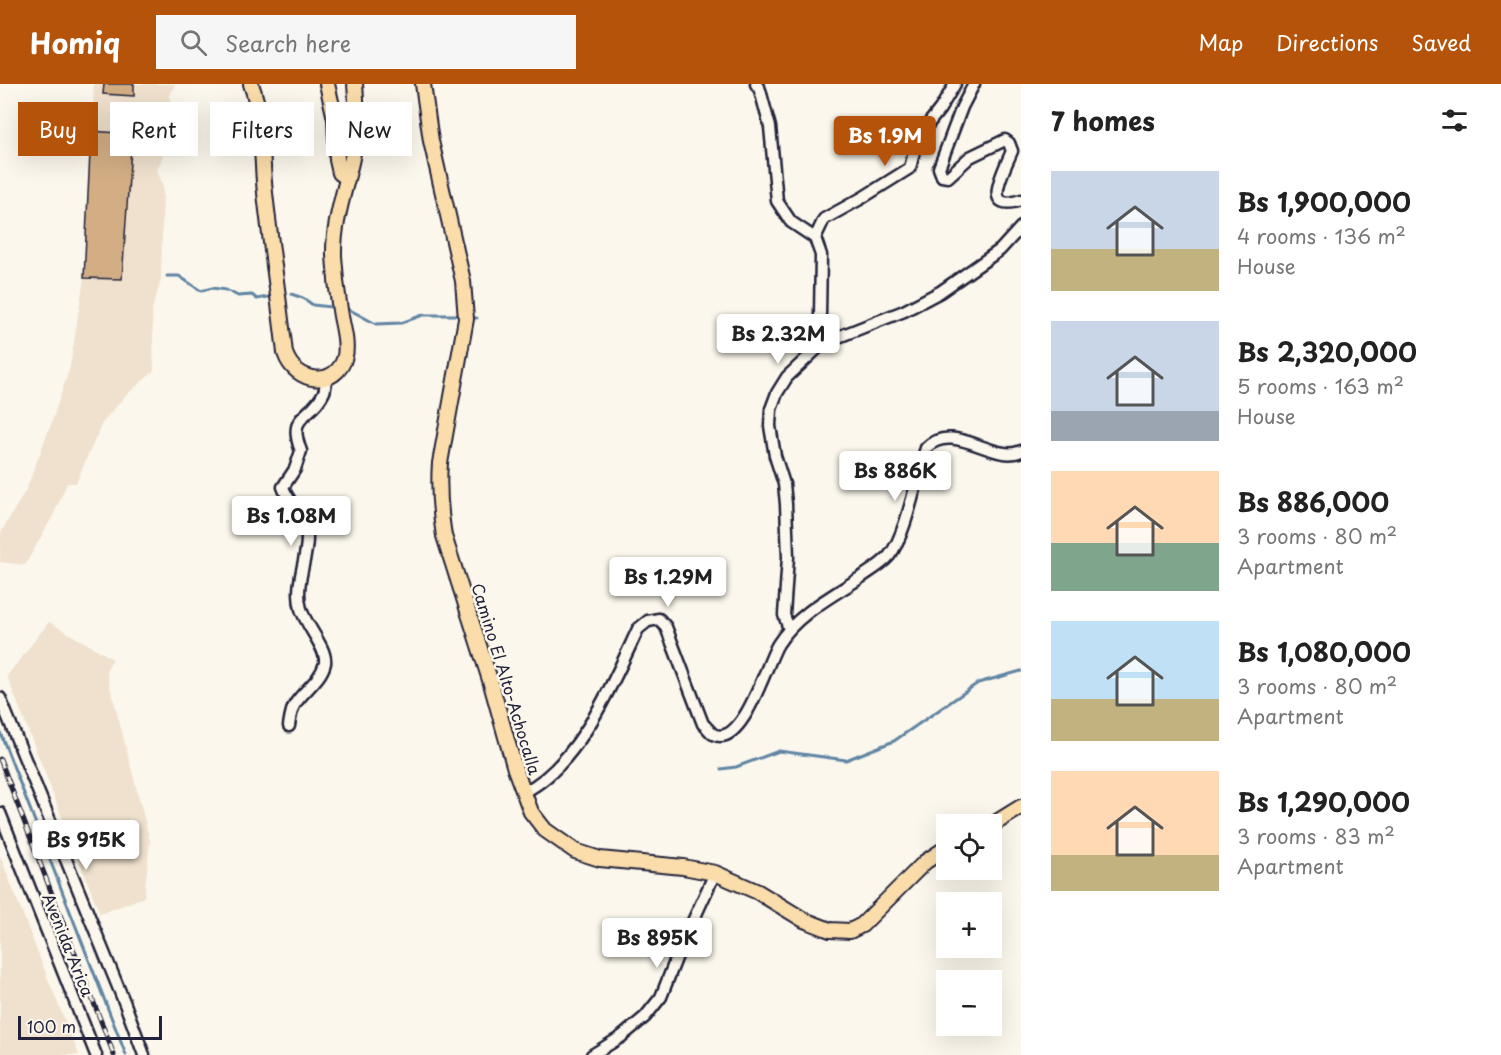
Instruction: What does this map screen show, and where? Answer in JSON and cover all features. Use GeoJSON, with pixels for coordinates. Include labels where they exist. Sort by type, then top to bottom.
{"type":"FeatureCollection","features":[{"type":"Feature","properties":{"kind":"main road"},"geometry":{"type":"LineString","coordinates":[[251,84],[258,102],[265,192],[285,353],[295,371],[314,379],[326,377],[334,372],[344,357],[345,346],[334,254],[357,119],[355,84]]}},
{"type":"Feature","properties":{"kind":"main road"},"geometry":{"type":"LineString","coordinates":[[327,84],[335,119],[337,160],[340,173],[346,177]]}},
{"type":"Feature","properties":{"kind":"main road","name":"Camino El Alto-Achocalla"},"geometry":{"type":"LineString","coordinates":[[423,84],[431,141],[463,281],[466,319],[440,464],[438,487],[440,516],[444,537],[490,680],[515,769],[531,812],[545,830],[575,851],[600,859],[683,867],[715,873],[758,892],[804,920],[830,930],[850,930],[862,925],[925,862],[936,855]]}},
{"type":"Feature","properties":{"kind":"main road"},"geometry":{"type":"LineString","coordinates":[[1002,819],[1021,807]]}},
{"type":"Feature","properties":{"kind":"street"},"geometry":{"type":"LineString","coordinates":[[756,84],[760,90],[770,127],[777,201],[790,222],[815,238],[821,255],[820,316],[824,343]]}},
{"type":"Feature","properties":{"kind":"street"},"geometry":{"type":"LineString","coordinates":[[815,238],[824,219],[910,168],[918,137],[940,109],[955,84]]}},
{"type":"Feature","properties":{"kind":"street"},"geometry":{"type":"LineString","coordinates":[[974,84],[962,107],[939,168],[942,176],[948,177],[970,157],[1005,140],[1012,151],[996,189],[997,196],[1003,202],[1012,204],[1021,200]]}},
{"type":"Feature","properties":{"kind":"street"},"geometry":{"type":"LineString","coordinates":[[789,629],[784,615],[788,557],[786,504],[784,484],[770,426],[771,409],[777,393],[787,377],[824,343],[904,310],[940,292],[1000,250],[1021,227]]}},
{"type":"Feature","properties":{"kind":"street"},"geometry":{"type":"LineString","coordinates":[[289,726],[293,706],[318,677],[325,663],[322,646],[308,626],[300,607],[300,574],[307,537],[304,520],[286,496],[283,487],[295,469],[301,450],[296,437],[298,422],[324,391],[326,377]]}},
{"type":"Feature","properties":{"kind":"street"},"geometry":{"type":"LineString","coordinates":[[524,792],[537,785],[565,757],[586,729],[603,701],[638,629],[648,621],[659,619],[666,627],[704,724],[713,734],[723,735],[732,732],[752,703],[777,646],[789,629],[805,614],[878,566],[890,555],[902,528],[926,448],[932,442],[949,438],[1010,454],[1021,451]]}},
{"type":"Feature","properties":{"kind":"street","name":"Avenida Arica"},"geometry":{"type":"LineString","coordinates":[[0,698],[144,1055]]}},
{"type":"Feature","properties":{"kind":"street","name":"Avenida Arica"},"geometry":{"type":"LineString","coordinates":[[0,813],[96,1055]]}},
{"type":"Feature","properties":{"kind":"street"},"geometry":{"type":"LineString","coordinates":[[592,1055],[621,1037],[645,1017],[662,997],[677,956],[715,873]]}},
{"type":"Feature","properties":{"kind":"shaded area"},"geometry":{"type":"Polygon","coordinates":[[[94,84],[175,84],[169,97],[171,102],[110,102],[110,156],[163,156],[157,170],[163,186],[161,280],[152,309],[154,371],[124,397],[102,423],[76,483],[67,483],[54,514],[25,565],[0,562],[0,534],[26,490],[70,367],[84,278],[90,156],[98,156],[98,102],[93,102],[94,84]]]}},
{"type":"Feature","properties":{"kind":"shaded area"},"geometry":{"type":"Polygon","coordinates":[[[49,622],[113,659],[106,670],[150,841],[144,897],[100,914],[7,676],[49,622]]]}},
{"type":"Feature","properties":{"kind":"shaded area"},"geometry":{"type":"Polygon","coordinates":[[[0,856],[48,979],[79,1055],[0,1055],[0,856]]]}},
{"type":"Feature","properties":{"kind":"building"},"geometry":{"type":"Polygon","coordinates":[[[104,84],[134,84],[134,96],[103,94],[104,84]]]}},
{"type":"Feature","properties":{"kind":"building"},"geometry":{"type":"Polygon","coordinates":[[[98,132],[110,132],[110,156],[130,156],[122,279],[84,278],[90,156],[98,156],[98,132]]]}},
{"type":"Feature","properties":{"kind":"waterway"},"geometry":{"type":"LineString","coordinates":[[167,276],[179,276],[201,291],[212,288],[226,290],[238,296],[252,295],[257,299],[268,297]]}},
{"type":"Feature","properties":{"kind":"waterway"},"geometry":{"type":"LineString","coordinates":[[291,294],[313,305],[331,307]]}},
{"type":"Feature","properties":{"kind":"waterway"},"geometry":{"type":"LineString","coordinates":[[350,310],[376,324],[401,323],[423,315],[457,315]]}},
{"type":"Feature","properties":{"kind":"waterway"},"geometry":{"type":"LineString","coordinates":[[721,769],[736,767],[779,751],[846,760],[894,741],[978,683],[1021,671]]}},
{"type":"Feature","properties":{"kind":"waterway"},"geometry":{"type":"LineString","coordinates":[[0,732],[126,1055]]}},
{"type":"Feature","properties":{"kind":"railway"},"geometry":{"type":"LineString","coordinates":[[0,759],[114,1055]]}}]}
